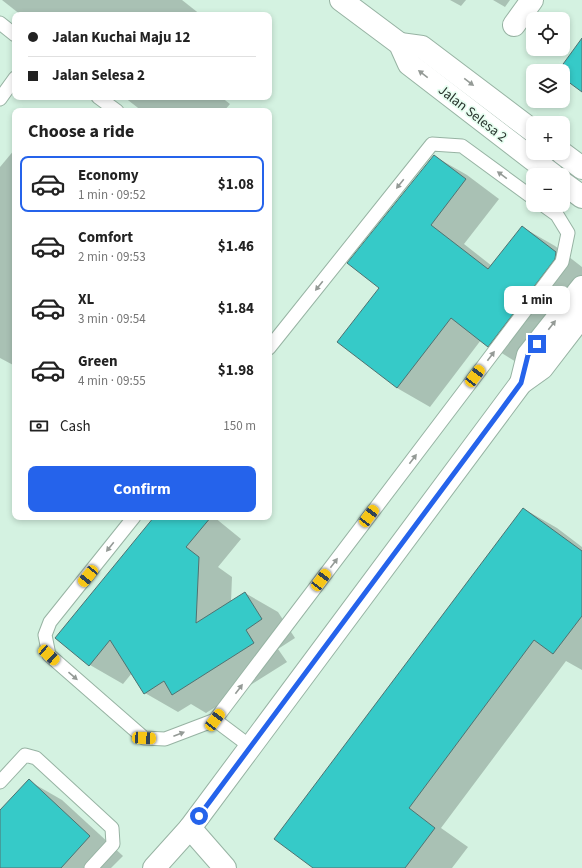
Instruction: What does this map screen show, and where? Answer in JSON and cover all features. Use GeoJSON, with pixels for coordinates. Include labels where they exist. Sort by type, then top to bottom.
{"type":"FeatureCollection","features":[{"type":"Feature","properties":{"kind":"street","name":"Jalan Selesa 2"},"geometry":{"type":"LineString","coordinates":[[341,0],[400,44],[409,64],[544,168]]}},
{"type":"Feature","properties":{"kind":"street"},"geometry":{"type":"LineString","coordinates":[[514,25],[532,0]]}},
{"type":"Feature","properties":{"kind":"street","name":"Jalan Selesa 2"},"geometry":{"type":"LineString","coordinates":[[400,44],[422,46],[526,126]]}},
{"type":"Feature","properties":{"kind":"street"},"geometry":{"type":"LineString","coordinates":[[570,159],[582,168]]}},
{"type":"Feature","properties":{"kind":"street"},"geometry":{"type":"LineString","coordinates":[[570,188],[582,197]]}},
{"type":"Feature","properties":{"kind":"street"},"geometry":{"type":"LineString","coordinates":[[521,383],[528,355],[582,287]]}},
{"type":"Feature","properties":{"kind":"street"},"geometry":{"type":"LineString","coordinates":[[154,868],[190,828],[521,383],[542,368],[582,316]]}},
{"type":"Feature","properties":{"kind":"street"},"geometry":{"type":"LineString","coordinates":[[190,828],[225,868]]}},
{"type":"Feature","properties":{"kind":"lane"},"geometry":{"type":"LineString","coordinates":[[0,23],[12,33]]}},
{"type":"Feature","properties":{"kind":"lane"},"geometry":{"type":"LineString","coordinates":[[0,99],[12,82]]}},
{"type":"Feature","properties":{"kind":"lane"},"geometry":{"type":"LineString","coordinates":[[102,100],[113,108]]}},
{"type":"Feature","properties":{"kind":"lane"},"geometry":{"type":"LineString","coordinates":[[272,344],[432,144],[462,146],[526,193]]}},
{"type":"Feature","properties":{"kind":"lane"},"geometry":{"type":"LineString","coordinates":[[132,520],[50,622],[45,635],[49,655],[144,738],[165,739],[215,720],[562,262],[568,233],[557,215],[553,212]]}},
{"type":"Feature","properties":{"kind":"lane"},"geometry":{"type":"LineString","coordinates":[[215,720],[251,747]]}},
{"type":"Feature","properties":{"kind":"lane"},"geometry":{"type":"LineString","coordinates":[[0,782],[25,755],[36,758],[112,828],[113,844],[91,868]]}},
{"type":"Feature","properties":{"kind":"building"},"geometry":{"type":"Polygon","coordinates":[[[582,38],[582,92],[570,83],[570,64],[563,64],[582,38]]]}},
{"type":"Feature","properties":{"kind":"building"},"geometry":{"type":"Polygon","coordinates":[[[434,155],[466,179],[431,225],[488,269],[522,226],[556,252],[555,259],[488,347],[451,318],[397,388],[337,342],[379,288],[347,263],[434,155]]]}},
{"type":"Feature","properties":{"kind":"building"},"geometry":{"type":"Polygon","coordinates":[[[523,508],[582,551],[582,616],[553,654],[534,640],[409,808],[435,828],[405,868],[313,868],[274,839],[523,508]]]}},
{"type":"Feature","properties":{"kind":"building"},"geometry":{"type":"Polygon","coordinates":[[[152,520],[208,520],[186,547],[199,557],[196,623],[245,592],[262,619],[246,630],[254,643],[172,695],[164,681],[144,694],[110,640],[89,666],[55,638],[152,520]]]}},
{"type":"Feature","properties":{"kind":"building"},"geometry":{"type":"Polygon","coordinates":[[[29,779],[90,836],[61,868],[0,868],[0,810],[29,779]]]}},
{"type":"Feature","properties":{"kind":"route"},"geometry":{"type":"LineString","coordinates":[[199,816],[521,383],[528,355],[537,344]]}}]}
